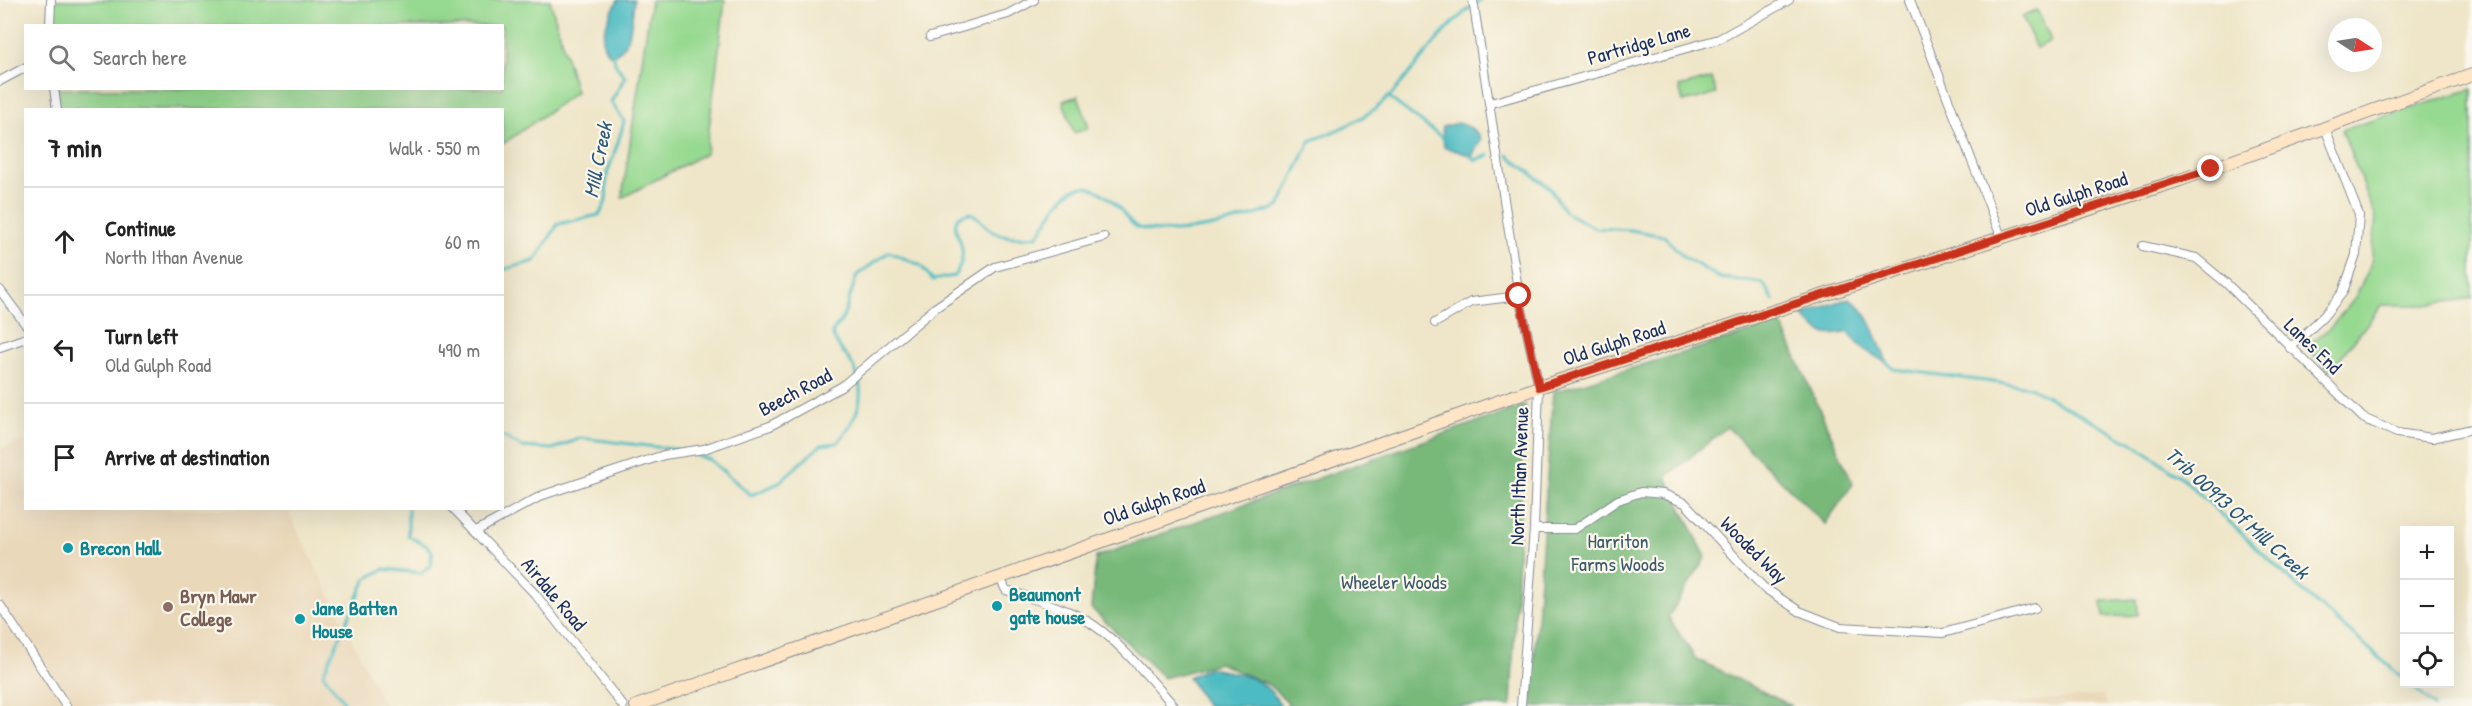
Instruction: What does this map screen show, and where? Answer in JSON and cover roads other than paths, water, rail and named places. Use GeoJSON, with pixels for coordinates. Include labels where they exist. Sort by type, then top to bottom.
{"type":"FeatureCollection","features":[{"type":"Feature","properties":{"kind":"street"},"geometry":{"type":"LineString","coordinates":[[50,24],[51,0]]}},
{"type":"Feature","properties":{"kind":"street"},"geometry":{"type":"LineString","coordinates":[[930,37],[1008,14],[1034,0]]}},
{"type":"Feature","properties":{"kind":"street","name":"North Ithan Avenue"},"geometry":{"type":"LineString","coordinates":[[1473,0],[1491,103],[1519,296],[1539,387],[1534,529],[1521,706]]}},
{"type":"Feature","properties":{"kind":"street","name":"Partridge Lane"},"geometry":{"type":"LineString","coordinates":[[1491,103],[1719,39],[1789,0]]}},
{"type":"Feature","properties":{"kind":"street"},"geometry":{"type":"LineString","coordinates":[[1910,0],[2002,239]]}},
{"type":"Feature","properties":{"kind":"street"},"geometry":{"type":"LineString","coordinates":[[0,81],[24,68]]}},
{"type":"Feature","properties":{"kind":"street","name":"Old Gulph Road"},"geometry":{"type":"LineString","coordinates":[[636,706],[1539,387],[2002,239],[2472,75]]}},
{"type":"Feature","properties":{"kind":"street"},"geometry":{"type":"LineString","coordinates":[[54,90],[57,108]]}},
{"type":"Feature","properties":{"kind":"street"},"geometry":{"type":"LineString","coordinates":[[2290,348],[2323,317],[2343,292],[2356,255],[2359,214],[2325,128]]}},
{"type":"Feature","properties":{"kind":"street","name":"Beech Road"},"geometry":{"type":"LineString","coordinates":[[476,531],[543,495],[664,455],[704,449],[770,426],[841,387],[935,308],[995,267],[1104,237]]}},
{"type":"Feature","properties":{"kind":"street","name":"Lanes End"},"geometry":{"type":"LineString","coordinates":[[2143,246],[2196,258],[2226,283],[2363,418],[2397,433],[2432,438],[2472,429]]}},
{"type":"Feature","properties":{"kind":"street"},"geometry":{"type":"LineString","coordinates":[[0,290],[24,322]]}},
{"type":"Feature","properties":{"kind":"street"},"geometry":{"type":"LineString","coordinates":[[1435,323],[1471,302],[1519,296]]}},
{"type":"Feature","properties":{"kind":"street"},"geometry":{"type":"LineString","coordinates":[[0,347],[24,339]]}},
{"type":"Feature","properties":{"kind":"street","name":"Wooded Way"},"geometry":{"type":"LineString","coordinates":[[1534,529],[1575,528],[1618,500],[1641,492],[1663,494],[1685,503],[1763,587],[1799,611],[1840,627],[1943,633],[2034,608]]}},
{"type":"Feature","properties":{"kind":"street","name":"Airdale Road"},"geometry":{"type":"LineString","coordinates":[[455,510],[536,594],[623,706]]}},
{"type":"Feature","properties":{"kind":"street"},"geometry":{"type":"LineString","coordinates":[[1000,578],[1006,590],[1080,617],[1093,625],[1137,665],[1174,706]]}},
{"type":"Feature","properties":{"kind":"street"},"geometry":{"type":"LineString","coordinates":[[0,605],[66,706]]}},
{"type":"Feature","properties":{"kind":"water"},"geometry":{"type":"Polygon","coordinates":[[[618,0],[634,0],[633,15],[627,40],[618,52],[611,55],[603,44],[603,37],[618,0]]]}},
{"type":"Feature","properties":{"kind":"water"},"geometry":{"type":"Polygon","coordinates":[[[1457,123],[1472,128],[1481,140],[1472,156],[1444,147],[1442,127],[1457,123]]]}},
{"type":"Feature","properties":{"kind":"water"},"geometry":{"type":"Polygon","coordinates":[[[1849,298],[1863,311],[1873,327],[1888,364],[1862,348],[1848,332],[1827,334],[1813,326],[1801,315],[1849,298]]]}},
{"type":"Feature","properties":{"kind":"water"},"geometry":{"type":"Polygon","coordinates":[[[1208,668],[1250,678],[1268,689],[1281,706],[1207,706],[1188,677],[1208,668]]]}},
{"type":"Feature","properties":{"kind":"waterway"},"geometry":{"type":"LineString","coordinates":[[693,454],[710,460],[751,495],[777,484],[821,445],[837,443],[856,414],[860,393],[856,372],[832,333],[843,318],[857,275],[889,252],[920,265],[933,280],[954,276],[962,257],[955,225],[957,219],[963,215],[973,214],[993,232],[1005,236],[1037,236],[1063,198],[1081,187],[1092,188],[1105,195],[1136,227],[1155,231],[1210,226],[1246,218],[1279,207],[1310,141],[1353,123],[1381,104],[1455,21],[1481,0]]}},
{"type":"Feature","properties":{"kind":"waterway","name":"Mill Creek"},"geometry":{"type":"LineString","coordinates":[[504,269],[535,261],[558,224],[599,215],[603,208],[606,198],[606,178],[624,121],[611,102],[625,77],[616,65],[612,52]]}},
{"type":"Feature","properties":{"kind":"waterway","name":"Trib 00913 Of Mill Creek"},"geometry":{"type":"LineString","coordinates":[[1388,97],[1444,139]]}},
{"type":"Feature","properties":{"kind":"waterway","name":"Trib 00913 Of Mill Creek"},"geometry":{"type":"LineString","coordinates":[[1470,156],[1476,160],[1489,155]]}},
{"type":"Feature","properties":{"kind":"waterway","name":"Trib 00913 Of Mill Creek"},"geometry":{"type":"LineString","coordinates":[[1508,155],[1550,188],[1565,212],[1595,228],[1630,230],[1664,236],[1684,257],[1720,278],[1763,283],[1773,300]]}},
{"type":"Feature","properties":{"kind":"waterway","name":"Trib 00913 Of Mill Creek"},"geometry":{"type":"LineString","coordinates":[[1886,362],[1894,369],[2030,387],[2139,447],[2184,479],[2299,588],[2400,676]]}},
{"type":"Feature","properties":{"kind":"waterway"},"geometry":{"type":"LineString","coordinates":[[504,437],[522,447],[553,449],[581,438],[681,450]]}},
{"type":"Feature","properties":{"kind":"waterway","name":"Mill Creek"},"geometry":{"type":"LineString","coordinates":[[344,706],[343,700],[323,674],[366,579],[384,569],[421,573],[431,565],[432,552],[427,546],[408,536],[408,510]]}},
{"type":"Feature","properties":{"kind":"waterway","name":"Trib 00913 Of Mill Creek"},"geometry":{"type":"LineString","coordinates":[[2414,688],[2434,706]]}},
{"type":"Feature","properties":{"kind":"place","name":"Brecon Hall"},"geometry":{"type":"Point","coordinates":[68,548]}},
{"type":"Feature","properties":{"kind":"place","name":"Beaumont gate house"},"geometry":{"type":"Point","coordinates":[997,606]}},
{"type":"Feature","properties":{"kind":"place","name":"Bryn Mawr College"},"geometry":{"type":"Point","coordinates":[168,607]}},
{"type":"Feature","properties":{"kind":"place","name":"Jane Batten House"},"geometry":{"type":"Point","coordinates":[300,619]}},
{"type":"Feature","properties":{"kind":"park label","name":"Harriton Farms Woods"},"geometry":{"type":"Point","coordinates":[1618,552]}},
{"type":"Feature","properties":{"kind":"park label","name":"Wheeler Woods"},"geometry":{"type":"Point","coordinates":[1394,582]}}]}
